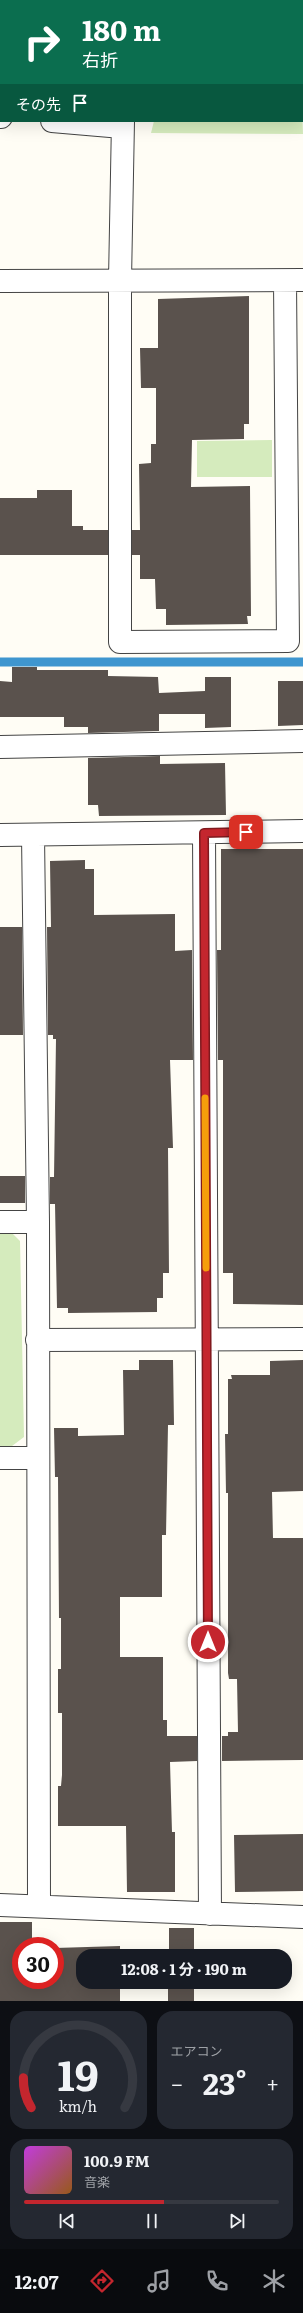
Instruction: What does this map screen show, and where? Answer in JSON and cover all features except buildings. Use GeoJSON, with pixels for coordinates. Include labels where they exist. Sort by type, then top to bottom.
{"type":"FeatureCollection","features":[{"type":"Feature","properties":{"kind":"street"},"geometry":{"type":"LineString","coordinates":[[0,281],[120,280],[294,281],[288,641],[120,642],[120,280],[122,124],[75,122]]}},
{"type":"Feature","properties":{"kind":"street"},"geometry":{"type":"LineString","coordinates":[[0,747],[303,741]]}},
{"type":"Feature","properties":{"kind":"street"},"geometry":{"type":"LineString","coordinates":[[0,835],[303,832]]}},
{"type":"Feature","properties":{"kind":"street"},"geometry":{"type":"LineString","coordinates":[[204,833],[210,1914]]}},
{"type":"Feature","properties":{"kind":"street"},"geometry":{"type":"LineString","coordinates":[[33,835],[38,1222],[37,1458],[39,1906]]}},
{"type":"Feature","properties":{"kind":"street"},"geometry":{"type":"LineString","coordinates":[[0,1222],[38,1222]]}},
{"type":"Feature","properties":{"kind":"street"},"geometry":{"type":"LineString","coordinates":[[37,1340],[303,1339]]}},
{"type":"Feature","properties":{"kind":"street"},"geometry":{"type":"LineString","coordinates":[[0,1458],[37,1458]]}},
{"type":"Feature","properties":{"kind":"street"},"geometry":{"type":"LineString","coordinates":[[0,1905],[303,1917]]}},
{"type":"Feature","properties":{"kind":"green space"},"geometry":{"type":"Polygon","coordinates":[[[154,122],[303,122],[303,134],[151,133],[154,122]]]}},
{"type":"Feature","properties":{"kind":"green space"},"geometry":{"type":"Polygon","coordinates":[[[272,440],[272,477],[197,477],[197,441],[272,440]]]}},
{"type":"Feature","properties":{"kind":"green space"},"geometry":{"type":"Polygon","coordinates":[[[0,1232],[11,1232],[20,1241],[24,1437],[12,1446],[0,1446],[0,1232]]]}},
{"type":"Feature","properties":{"kind":"waterway"},"geometry":{"type":"LineString","coordinates":[[0,662],[303,662]]}},
{"type":"Feature","properties":{"kind":"slow traffic"},"geometry":{"type":"LineString","coordinates":[[205,1098],[206,1268]]}},
{"type":"Feature","properties":{"kind":"route"},"geometry":{"type":"LineString","coordinates":[[208,1642],[204,833],[246,832]]}}]}
